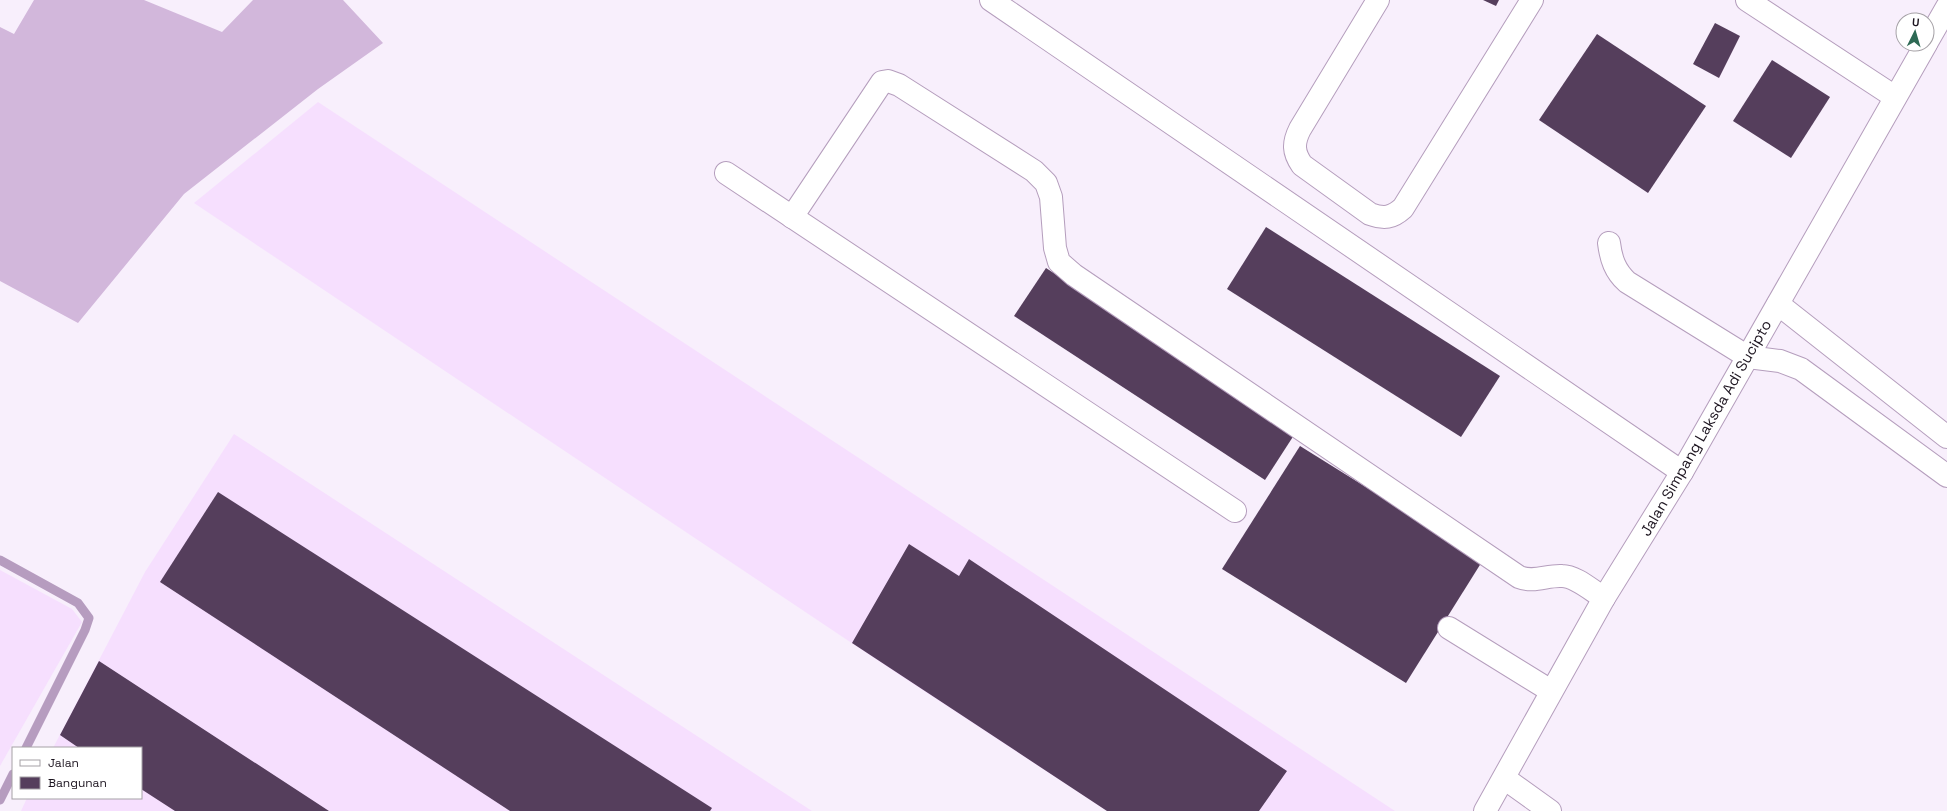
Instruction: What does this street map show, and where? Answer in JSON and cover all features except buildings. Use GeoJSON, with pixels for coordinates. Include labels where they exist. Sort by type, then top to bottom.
{"type":"FeatureCollection","features":[{"type":"Feature","properties":{"kind":"street"},"geometry":{"type":"LineString","coordinates":[[991,0],[1682,472]]}},
{"type":"Feature","properties":{"kind":"street"},"geometry":{"type":"LineString","coordinates":[[1378,0],[1295,138],[1294,148],[1296,157],[1302,165],[1370,214],[1381,218],[1391,218],[1403,208],[1532,0]]}},
{"type":"Feature","properties":{"kind":"street"},"geometry":{"type":"LineString","coordinates":[[1747,0],[1895,97]]}},
{"type":"Feature","properties":{"kind":"street","name":"Jalan Simpang Laksda Adi Sucipto"},"geometry":{"type":"LineString","coordinates":[[1935,28],[1947,7]]}},
{"type":"Feature","properties":{"kind":"street","name":"Jalan Simpang Laksda Adi Sucipto"},"geometry":{"type":"LineString","coordinates":[[1485,811],[1604,598],[1682,472],[1921,52]]}},
{"type":"Feature","properties":{"kind":"street"},"geometry":{"type":"LineString","coordinates":[[792,217],[882,82],[888,81],[899,85],[1034,171],[1046,183],[1051,197],[1055,248],[1059,262],[1074,276],[1519,577],[1534,580],[1563,576],[1570,578],[1604,598]]}},
{"type":"Feature","properties":{"kind":"street"},"geometry":{"type":"LineString","coordinates":[[726,173],[1234,511]]}},
{"type":"Feature","properties":{"kind":"street"},"geometry":{"type":"LineString","coordinates":[[1609,243],[1610,256],[1614,266],[1627,282],[1748,357],[1780,361],[1801,369],[1947,476]]}},
{"type":"Feature","properties":{"kind":"street"},"geometry":{"type":"LineString","coordinates":[[1778,304],[1947,437]]}},
{"type":"Feature","properties":{"kind":"street"},"geometry":{"type":"LineString","coordinates":[[1449,628],[1551,691]]}},
{"type":"Feature","properties":{"kind":"street"},"geometry":{"type":"LineString","coordinates":[[1504,778],[1550,811]]}},
{"type":"Feature","properties":{"kind":"shaded area"},"geometry":{"type":"Polygon","coordinates":[[[34,0],[144,0],[222,32],[253,0],[343,0],[383,43],[318,89],[184,194],[78,323],[0,281],[0,27],[14,34],[34,0]]]}},
{"type":"Feature","properties":{"kind":"shaded area"},"geometry":{"type":"Polygon","coordinates":[[[318,102],[1395,811],[1107,811],[892,670],[194,203],[318,102]]]}},
{"type":"Feature","properties":{"kind":"shaded area"},"geometry":{"type":"Polygon","coordinates":[[[234,434],[812,811],[21,811],[27,799],[142,799],[142,747],[54,747],[145,572],[234,434]]]}},
{"type":"Feature","properties":{"kind":"shaded area"},"geometry":{"type":"Polygon","coordinates":[[[0,570],[72,609],[82,622],[0,766],[0,570]]]}},
{"type":"Feature","properties":{"kind":"waterway"},"geometry":{"type":"LineString","coordinates":[[0,560],[78,603],[89,618],[85,630],[26,747]]}},
{"type":"Feature","properties":{"kind":"waterway"},"geometry":{"type":"LineString","coordinates":[[0,800],[12,776]]}}]}
